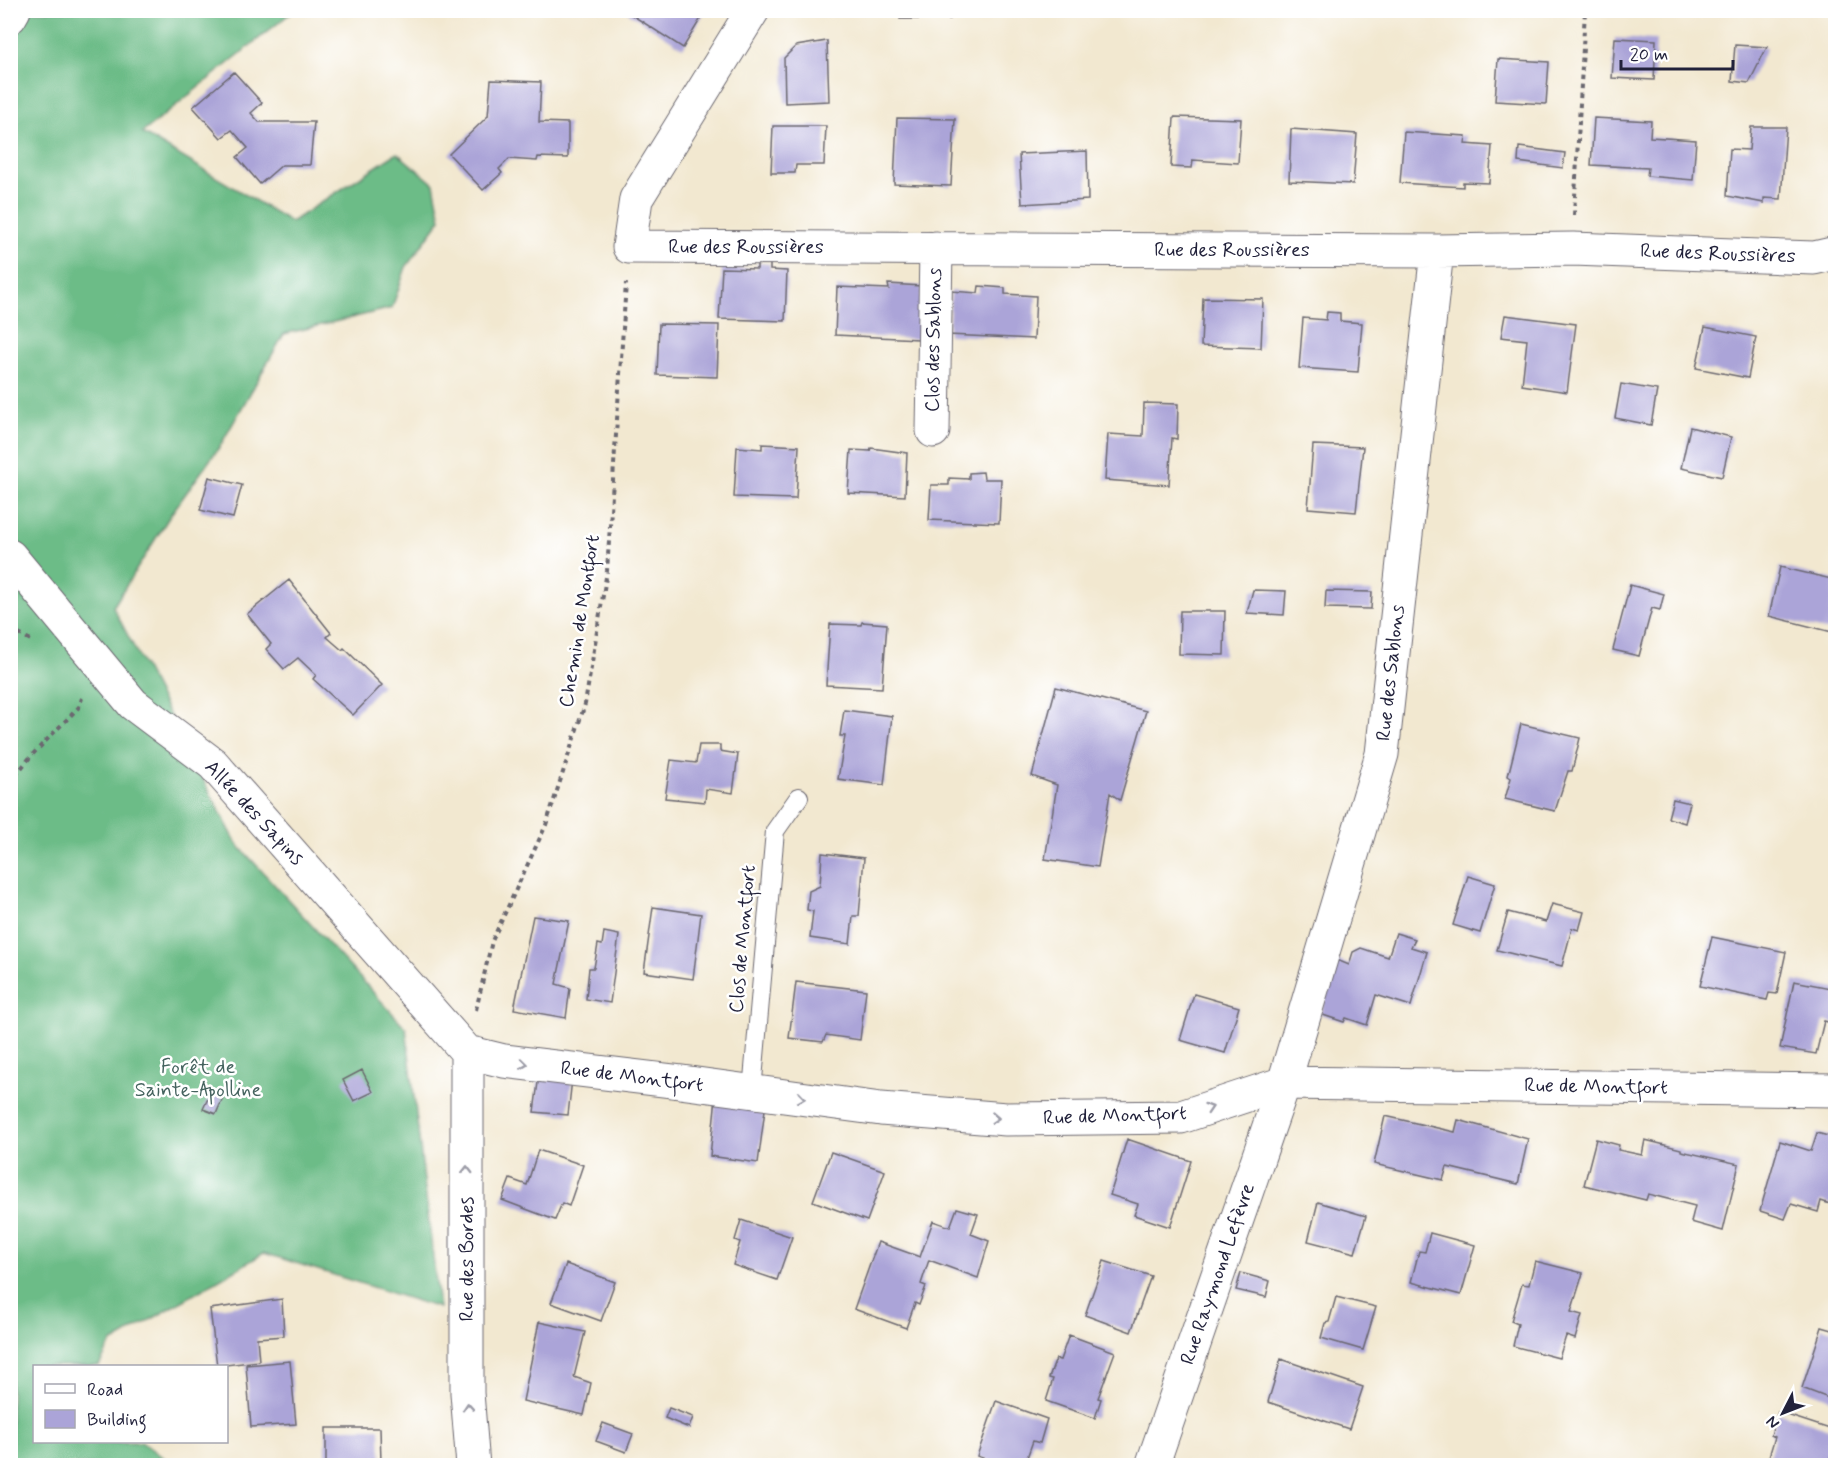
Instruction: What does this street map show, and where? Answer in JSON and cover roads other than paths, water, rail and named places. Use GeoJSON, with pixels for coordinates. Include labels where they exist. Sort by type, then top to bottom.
{"type":"FeatureCollection","features":[{"type":"Feature","properties":{"kind":"street"},"geometry":{"type":"LineString","coordinates":[[10,17],[14,10]]}},
{"type":"Feature","properties":{"kind":"street","name":"Rue des Roussières"},"geometry":{"type":"LineString","coordinates":[[753,10],[636,199],[629,247],[1437,251],[1573,249],[1814,258],[1836,253]]}},
{"type":"Feature","properties":{"kind":"street","name":"Clos des Sablons"},"geometry":{"type":"LineString","coordinates":[[933,431],[936,248]]}},
{"type":"Feature","properties":{"kind":"street","name":"Rue des Sablons"},"geometry":{"type":"LineString","coordinates":[[1284,1083],[1382,754],[1437,251]]}},
{"type":"Feature","properties":{"kind":"street","name":"Allée des Sapins"},"geometry":{"type":"LineString","coordinates":[[10,556],[133,704],[213,764],[467,1052]]}},
{"type":"Feature","properties":{"kind":"street","name":"Rue de Montfort"},"geometry":{"type":"LineString","coordinates":[[467,1052],[504,1062],[881,1109],[1006,1119],[1181,1117],[1284,1083],[1836,1090]]}},
{"type":"Feature","properties":{"kind":"street","name":"Rue des Bordes"},"geometry":{"type":"LineString","coordinates":[[467,1052],[467,1394],[473,1466]]}},
{"type":"Feature","properties":{"kind":"street","name":"Rue Raymond Lefèvre"},"geometry":{"type":"LineString","coordinates":[[1152,1466],[1284,1083]]}},
{"type":"Feature","properties":{"kind":"lane","name":"Clos de Montfort"},"geometry":{"type":"LineString","coordinates":[[752,1092],[776,831],[799,797]]}},
{"type":"Feature","properties":{"kind":"park label","name":"Forêt de Sainte-Apolline"},"geometry":{"type":"Point","coordinates":[198,1078]}}]}
